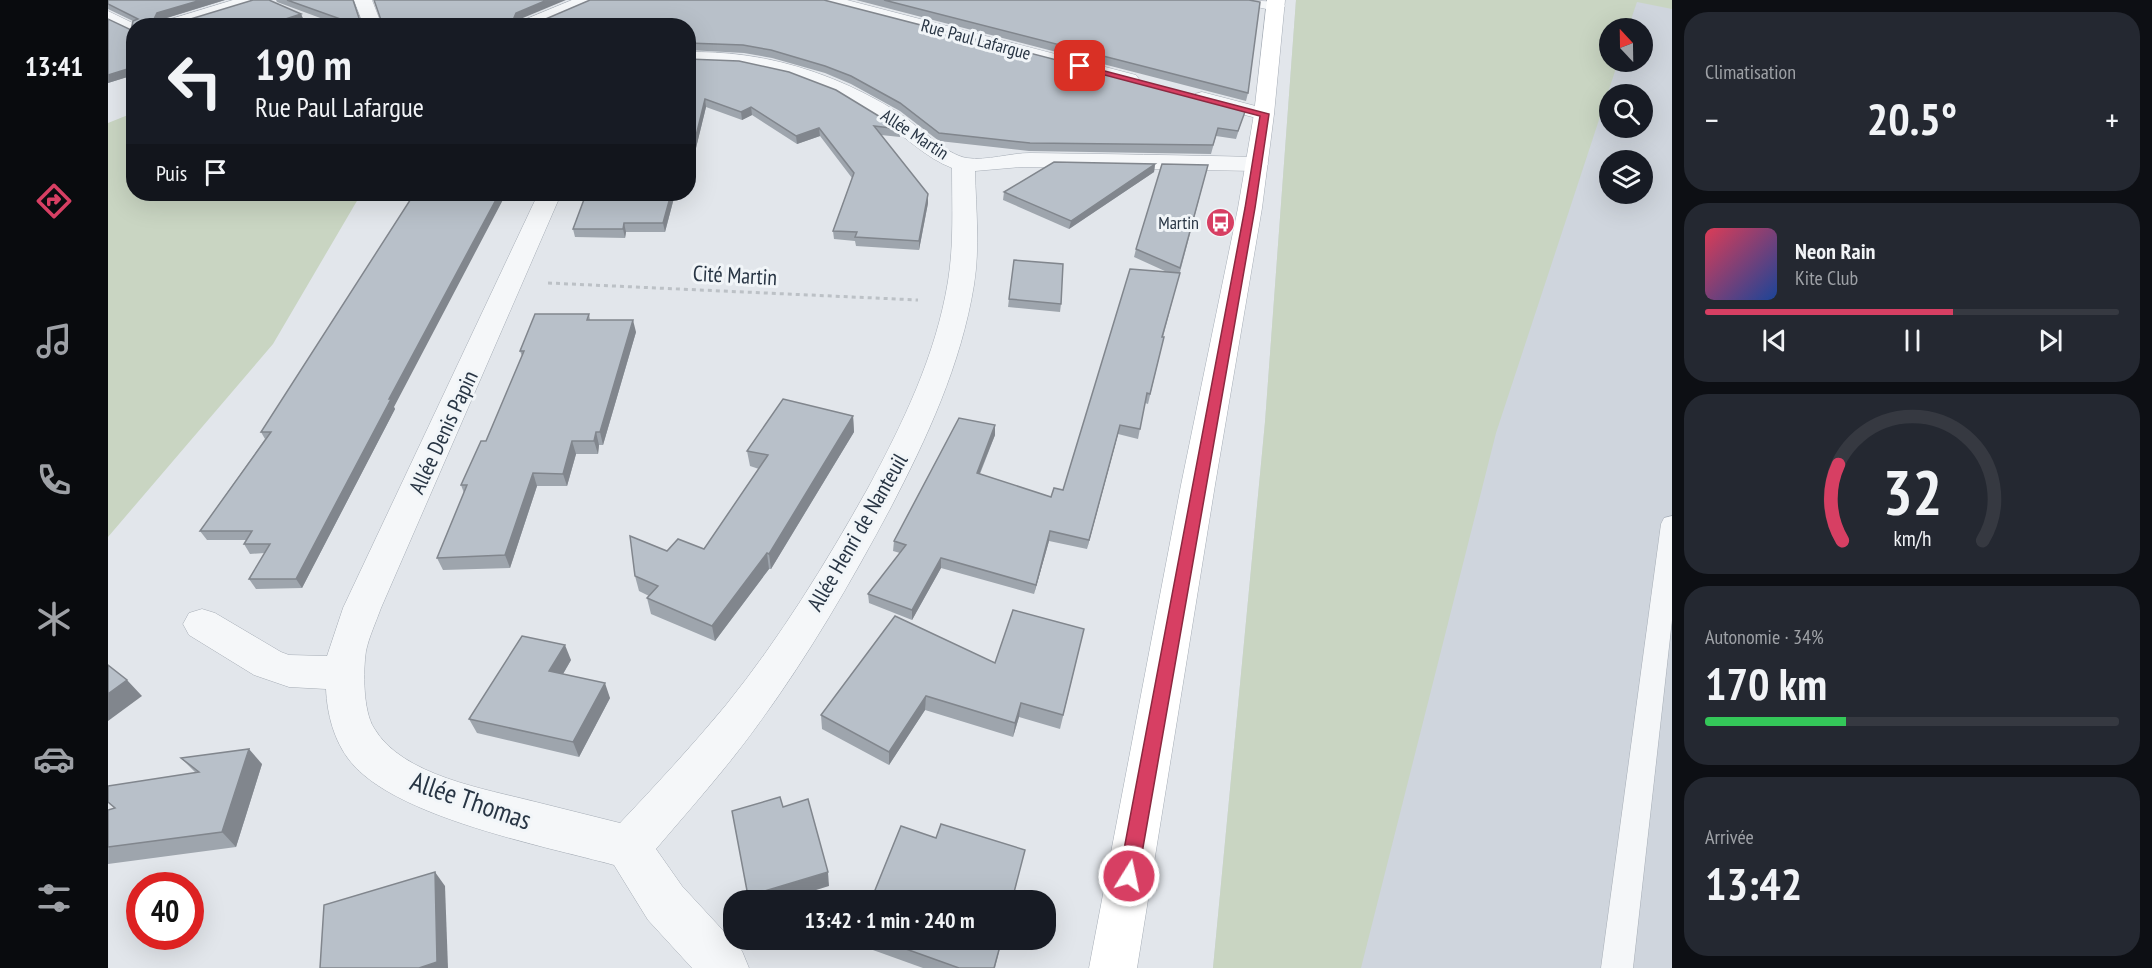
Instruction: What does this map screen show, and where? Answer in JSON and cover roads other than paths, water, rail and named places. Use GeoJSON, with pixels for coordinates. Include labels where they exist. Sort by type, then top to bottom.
{"type":"FeatureCollection","features":[{"type":"Feature","properties":{"kind":"street"},"geometry":{"type":"LineString","coordinates":[[193,18],[251,0]]}},
{"type":"Feature","properties":{"kind":"street"},"geometry":{"type":"LineString","coordinates":[[363,0],[370,18]]}},
{"type":"Feature","properties":{"kind":"street"},"geometry":{"type":"LineString","coordinates":[[544,18],[586,0]]}},
{"type":"Feature","properties":{"kind":"street","name":"Rue Paul Lafargue"},"geometry":{"type":"LineString","coordinates":[[827,0],[1149,84]]}},
{"type":"Feature","properties":{"kind":"street"},"geometry":{"type":"LineString","coordinates":[[1113,968],[1257,164],[1264,114],[1267,2]]}},
{"type":"Feature","properties":{"kind":"street"},"geometry":{"type":"LineString","coordinates":[[108,16],[126,26]]}},
{"type":"Feature","properties":{"kind":"street","name":"Allée Martin"},"geometry":{"type":"LineString","coordinates":[[696,57],[712,56],[741,59],[792,72],[828,85],[873,106],[925,143],[963,165],[1018,160],[1257,164]]}},
{"type":"Feature","properties":{"kind":"street"},"geometry":{"type":"LineString","coordinates":[[1184,93],[1264,114]]}},
{"type":"Feature","properties":{"kind":"street","name":"Allée Henri de Nanteuil"},"geometry":{"type":"LineString","coordinates":[[628,847],[741,715],[767,681],[845,560],[902,456],[924,408],[957,302],[963,261],[965,216],[963,165]]}},
{"type":"Feature","properties":{"kind":"street","name":"Allée Denis Papin"},"geometry":{"type":"LineString","coordinates":[[345,673],[347,650],[362,608],[547,201]]}},
{"type":"Feature","properties":{"kind":"street"},"geometry":{"type":"LineString","coordinates":[[202,624],[268,664],[290,671],[345,673]]}},
{"type":"Feature","properties":{"kind":"street","name":"Allée Thomas"},"geometry":{"type":"LineString","coordinates":[[345,673],[346,704],[353,729],[365,750],[382,765],[406,780],[481,808],[628,847]]}},
{"type":"Feature","properties":{"kind":"street"},"geometry":{"type":"LineString","coordinates":[[628,847],[665,903],[725,968]]}},
{"type":"Feature","properties":{"kind":"lane"},"geometry":{"type":"LineString","coordinates":[[1617,968],[1672,524]]}},
{"type":"Feature","properties":{"kind":"place","name":"Martin"},"geometry":{"type":"Point","coordinates":[1220,222]}}]}
